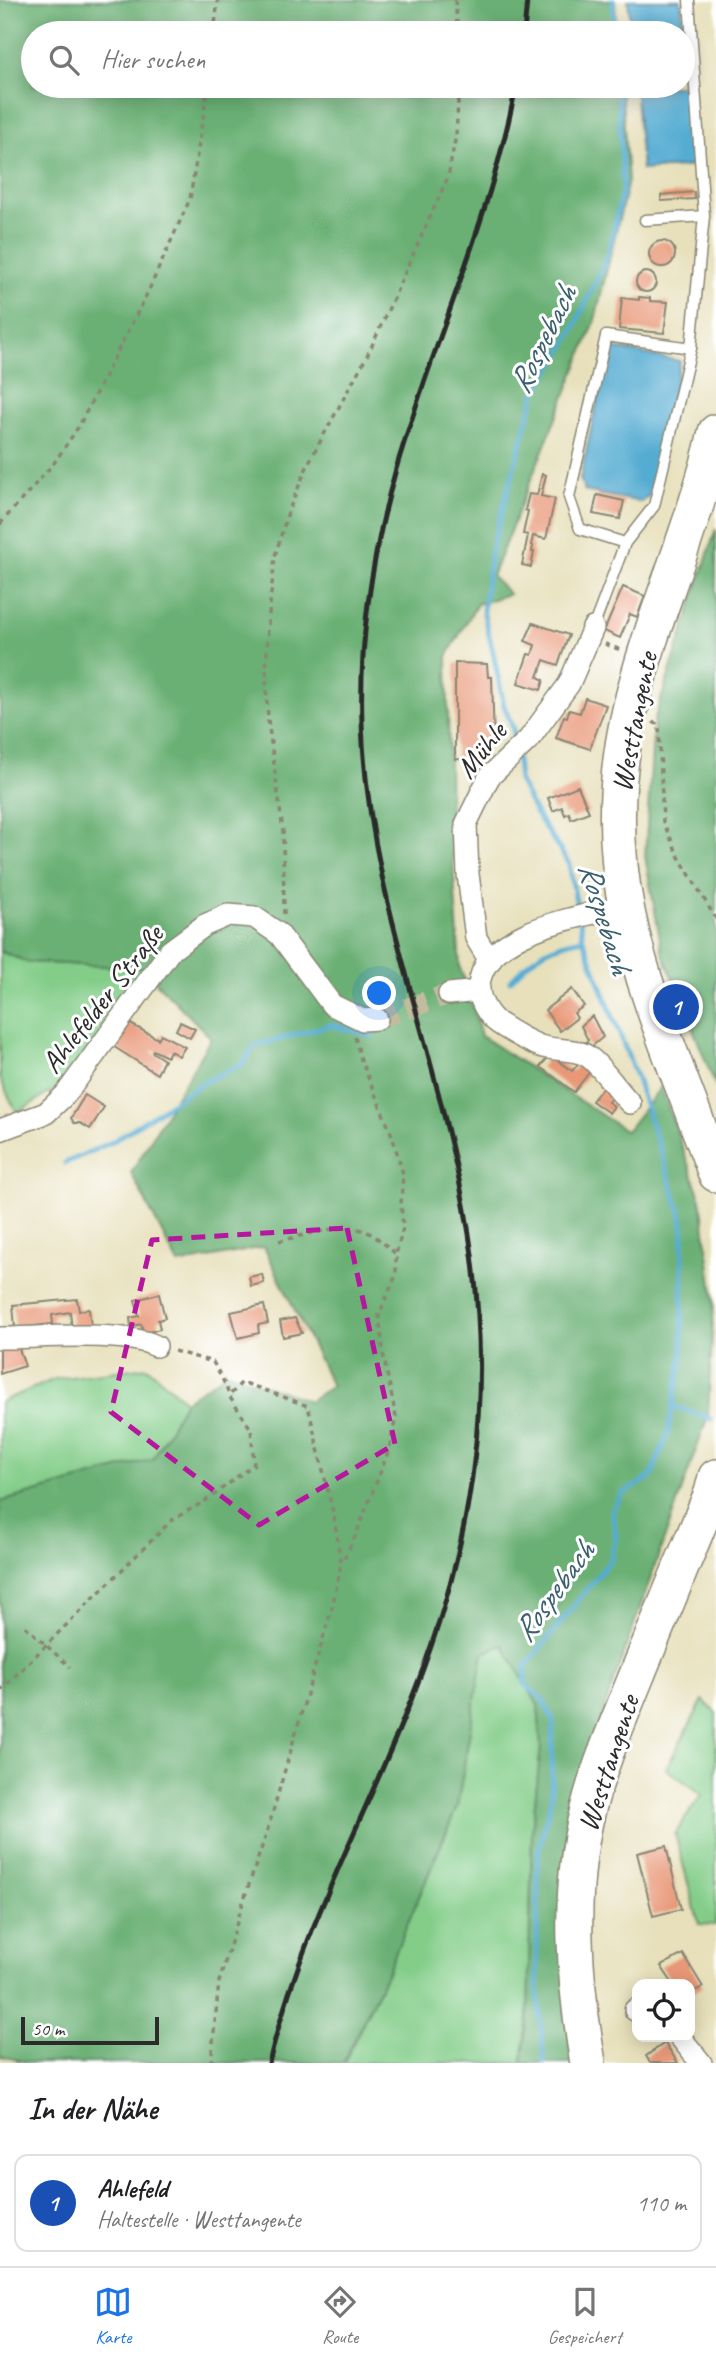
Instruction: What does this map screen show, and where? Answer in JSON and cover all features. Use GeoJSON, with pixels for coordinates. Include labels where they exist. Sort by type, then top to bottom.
{"type":"FeatureCollection","features":[{"type":"Feature","properties":{"kind":"main road","name":"Westtangente"},"geometry":{"type":"LineString","coordinates":[[716,432],[699,497],[643,659],[630,710],[619,764],[608,910],[644,982],[716,1174]]}},
{"type":"Feature","properties":{"kind":"main road","name":"Westtangente"},"geometry":{"type":"LineString","coordinates":[[588,2063],[580,2020],[575,1948],[577,1879],[588,1810],[619,1720],[712,1493],[716,1477]]}},
{"type":"Feature","properties":{"kind":"street","name":"Mühle"},"geometry":{"type":"LineString","coordinates":[[490,961],[476,938],[468,874],[466,824],[489,777],[528,739],[569,684],[591,633]]}},
{"type":"Feature","properties":{"kind":"street"},"geometry":{"type":"LineString","coordinates":[[608,910],[554,923],[513,939],[490,961],[480,979],[479,991],[486,1009],[496,1022],[540,1046],[587,1055],[630,1103]]}},
{"type":"Feature","properties":{"kind":"street","name":"Ahlefelder Straße"},"geometry":{"type":"LineString","coordinates":[[0,1130],[46,1113],[66,1094],[170,951],[205,925],[228,915],[254,917],[279,934],[332,1005],[349,1015]]}},
{"type":"Feature","properties":{"kind":"street"},"geometry":{"type":"LineString","coordinates":[[449,994],[479,991]]}},
{"type":"Feature","properties":{"kind":"street"},"geometry":{"type":"LineString","coordinates":[[349,1015],[363,1020],[377,1019]]}},
{"type":"Feature","properties":{"kind":"street"},"geometry":{"type":"LineString","coordinates":[[0,1338],[116,1337],[148,1342],[156,1346]]}},
{"type":"Feature","properties":{"kind":"street"},"geometry":{"type":"LineString","coordinates":[[684,2042],[701,2063]]}},
{"type":"Feature","properties":{"kind":"lane"},"geometry":{"type":"LineString","coordinates":[[689,0],[690,21]]}},
{"type":"Feature","properties":{"kind":"lane"},"geometry":{"type":"LineString","coordinates":[[591,633],[625,543],[654,506],[691,348],[704,216],[695,86]]}},
{"type":"Feature","properties":{"kind":"lane"},"geometry":{"type":"LineString","coordinates":[[645,220],[704,216]]}},
{"type":"Feature","properties":{"kind":"lane"},"geometry":{"type":"LineString","coordinates":[[625,543],[580,529],[569,497],[606,336],[691,348]]}},
{"type":"Feature","properties":{"kind":"path"},"geometry":{"type":"LineString","coordinates":[[215,21],[218,0]]}},
{"type":"Feature","properties":{"kind":"path"},"geometry":{"type":"LineString","coordinates":[[455,0],[457,21]]}},
{"type":"Feature","properties":{"kind":"path"},"geometry":{"type":"LineString","coordinates":[[0,524],[54,463],[79,426],[148,292],[190,199],[206,98]]}},
{"type":"Feature","properties":{"kind":"path"},"geometry":{"type":"LineString","coordinates":[[279,934],[285,911],[283,831],[268,719],[266,679],[275,556],[288,512],[309,463],[370,350],[448,177],[456,135],[458,98]]}},
{"type":"Feature","properties":{"kind":"path"},"geometry":{"type":"LineString","coordinates":[[591,633],[630,653]]}},
{"type":"Feature","properties":{"kind":"path"},"geometry":{"type":"LineString","coordinates":[[646,717],[659,725],[663,822],[679,857],[716,919]]}},
{"type":"Feature","properties":{"kind":"path"},"geometry":{"type":"LineString","coordinates":[[211,2063],[219,1982],[267,1832],[333,1604],[341,1564],[355,1537],[389,1450],[396,1417],[384,1359],[379,1315],[396,1275],[396,1254],[403,1228],[403,1174],[392,1135],[361,1060],[349,1015]]}},
{"type":"Feature","properties":{"kind":"path"},"geometry":{"type":"LineString","coordinates":[[279,1241],[325,1231],[359,1229],[379,1239],[396,1254]]}},
{"type":"Feature","properties":{"kind":"path"},"geometry":{"type":"LineString","coordinates":[[0,1691],[172,1520],[210,1497],[254,1464],[251,1429],[229,1396],[213,1362],[156,1346]]}},
{"type":"Feature","properties":{"kind":"path"},"geometry":{"type":"LineString","coordinates":[[229,1396],[242,1382],[308,1406],[334,1517],[341,1564]]}},
{"type":"Feature","properties":{"kind":"path"},"geometry":{"type":"LineString","coordinates":[[25,1626],[70,1667]]}},
{"type":"Feature","properties":{"kind":"highlighted area"},"geometry":{"type":"Polygon","coordinates":[[[347,1228],[395,1444],[259,1525],[111,1412],[152,1240],[347,1228]]]}},
{"type":"Feature","properties":{"kind":"green space"},"geometry":{"type":"Polygon","coordinates":[[[0,0],[615,0],[616,21],[21,21],[21,98],[622,98],[628,181],[594,324],[492,576],[509,594],[477,604],[447,656],[450,816],[460,968],[481,1036],[626,1131],[661,1087],[701,1200],[714,1300],[708,1416],[568,1811],[563,1930],[571,2063],[522,2063],[528,2016],[532,1831],[541,1746],[538,1705],[503,1645],[483,1653],[457,1807],[387,1972],[343,2063],[31,2063],[0,2056],[0,1502],[153,1459],[185,1401],[228,1372],[309,1401],[332,1386],[264,1247],[178,1264],[131,1173],[211,1038],[142,968],[27,962],[0,951],[0,0]]]}},
{"type":"Feature","properties":{"kind":"green space"},"geometry":{"type":"Polygon","coordinates":[[[716,529],[716,1087],[662,951],[645,856],[654,721],[716,529]]]}},
{"type":"Feature","properties":{"kind":"green space"},"geometry":{"type":"Polygon","coordinates":[[[0,951],[27,962],[142,968],[69,1080],[17,1113],[0,1079],[0,951]]]}},
{"type":"Feature","properties":{"kind":"green space"},"geometry":{"type":"Polygon","coordinates":[[[147,1367],[185,1401],[153,1459],[0,1502],[0,1402],[55,1379],[147,1367]]]}},
{"type":"Feature","properties":{"kind":"green space"},"geometry":{"type":"Polygon","coordinates":[[[504,1645],[538,1705],[541,1746],[532,1831],[528,2016],[522,2063],[344,2063],[387,1972],[457,1807],[483,1652],[504,1645]]]}},
{"type":"Feature","properties":{"kind":"green space"},"geometry":{"type":"Polygon","coordinates":[[[703,1700],[716,1713],[716,1925],[699,1924],[675,1834],[702,1794],[666,1769],[703,1700]]]}},
{"type":"Feature","properties":{"kind":"water"},"geometry":{"type":"Polygon","coordinates":[[[628,0],[681,0],[683,21],[630,21],[628,0]]]}},
{"type":"Feature","properties":{"kind":"water"},"geometry":{"type":"Polygon","coordinates":[[[636,98],[689,98],[694,166],[642,170],[636,98]]]}},
{"type":"Feature","properties":{"kind":"water"},"geometry":{"type":"Polygon","coordinates":[[[609,347],[680,361],[652,493],[641,502],[585,491],[580,479],[609,347]]]}},
{"type":"Feature","properties":{"kind":"building"},"geometry":{"type":"Polygon","coordinates":[[[694,192],[695,199],[661,201],[661,195],[694,192]]]}},
{"type":"Feature","properties":{"kind":"building"},"geometry":{"type":"Polygon","coordinates":[[[662,241],[671,245],[675,254],[671,263],[662,267],[653,263],[649,254],[653,245],[662,241]]]}},
{"type":"Feature","properties":{"kind":"building"},"geometry":{"type":"Polygon","coordinates":[[[646,272],[653,275],[656,282],[653,289],[646,292],[639,289],[636,282],[639,275],[646,272]]]}},
{"type":"Feature","properties":{"kind":"building"},"geometry":{"type":"Polygon","coordinates":[[[639,297],[668,302],[664,333],[619,329],[622,298],[639,300],[639,297]]]}},
{"type":"Feature","properties":{"kind":"building"},"geometry":{"type":"Polygon","coordinates":[[[542,474],[546,475],[541,496],[555,499],[546,539],[533,536],[531,567],[522,565],[528,535],[523,534],[528,511],[525,510],[529,494],[537,495],[542,474]]]}},
{"type":"Feature","properties":{"kind":"building"},"geometry":{"type":"Polygon","coordinates":[[[597,495],[624,501],[620,519],[593,514],[597,495]]]}},
{"type":"Feature","properties":{"kind":"building"},"geometry":{"type":"Polygon","coordinates":[[[623,587],[645,596],[637,617],[630,614],[620,638],[604,631],[623,587]]]}},
{"type":"Feature","properties":{"kind":"building"},"geometry":{"type":"Polygon","coordinates":[[[533,623],[569,635],[558,665],[544,660],[538,677],[544,680],[541,690],[518,683],[528,654],[532,655],[535,645],[525,641],[533,623]]]}},
{"type":"Feature","properties":{"kind":"building"},"geometry":{"type":"Polygon","coordinates":[[[455,663],[487,664],[488,677],[492,677],[494,743],[480,744],[480,760],[455,759],[455,663]]]}},
{"type":"Feature","properties":{"kind":"building"},"geometry":{"type":"Polygon","coordinates":[[[585,698],[606,705],[590,749],[556,738],[564,716],[567,717],[569,710],[580,713],[585,698]]]}},
{"type":"Feature","properties":{"kind":"building"},"geometry":{"type":"Polygon","coordinates":[[[578,786],[589,812],[571,819],[569,813],[565,815],[562,807],[553,811],[548,798],[578,786]]]}},
{"type":"Feature","properties":{"kind":"building"},"geometry":{"type":"Polygon","coordinates":[[[572,989],[584,1006],[574,1013],[577,1018],[560,1031],[545,1010],[572,989]]]}},
{"type":"Feature","properties":{"kind":"building"},"geometry":{"type":"Polygon","coordinates":[[[592,1016],[603,1037],[591,1047],[586,1042],[588,1040],[581,1026],[592,1016]]]}},
{"type":"Feature","properties":{"kind":"building"},"geometry":{"type":"Polygon","coordinates":[[[125,1021],[158,1039],[161,1034],[185,1047],[179,1056],[170,1051],[167,1057],[153,1050],[152,1052],[164,1060],[157,1074],[111,1045],[125,1021]]]}},
{"type":"Feature","properties":{"kind":"building"},"geometry":{"type":"Polygon","coordinates":[[[180,1022],[195,1029],[190,1038],[176,1030],[180,1022]]]}},
{"type":"Feature","properties":{"kind":"building"},"geometry":{"type":"Polygon","coordinates":[[[550,1055],[572,1071],[580,1062],[591,1070],[574,1092],[540,1067],[550,1055]]]}},
{"type":"Feature","properties":{"kind":"building"},"geometry":{"type":"Polygon","coordinates":[[[602,1081],[614,1094],[608,1102],[614,1106],[609,1113],[592,1101],[603,1087],[600,1085],[602,1081]]]}},
{"type":"Feature","properties":{"kind":"building"},"geometry":{"type":"Polygon","coordinates":[[[85,1095],[104,1107],[90,1129],[80,1123],[74,1123],[71,1118],[85,1095]]]}},
{"type":"Feature","properties":{"kind":"building"},"geometry":{"type":"Polygon","coordinates":[[[262,1274],[264,1283],[251,1286],[249,1277],[262,1274]]]}},
{"type":"Feature","properties":{"kind":"building"},"geometry":{"type":"Polygon","coordinates":[[[159,1294],[165,1318],[158,1320],[160,1329],[144,1333],[141,1324],[131,1327],[130,1318],[139,1316],[135,1300],[159,1294]]]}},
{"type":"Feature","properties":{"kind":"building"},"geometry":{"type":"Polygon","coordinates":[[[77,1299],[79,1311],[89,1309],[91,1327],[72,1329],[70,1312],[52,1315],[53,1324],[15,1328],[13,1305],[77,1299]]]}},
{"type":"Feature","properties":{"kind":"building"},"geometry":{"type":"Polygon","coordinates":[[[264,1305],[268,1323],[258,1325],[259,1333],[238,1338],[231,1312],[264,1305]]]}},
{"type":"Feature","properties":{"kind":"building"},"geometry":{"type":"Polygon","coordinates":[[[295,1318],[302,1333],[283,1337],[280,1321],[295,1318]]]}},
{"type":"Feature","properties":{"kind":"building"},"geometry":{"type":"Polygon","coordinates":[[[17,1343],[25,1366],[0,1374],[0,1349],[17,1343]]]}},
{"type":"Feature","properties":{"kind":"building"},"geometry":{"type":"Polygon","coordinates":[[[666,1846],[681,1909],[653,1916],[637,1853],[666,1846]]]}},
{"type":"Feature","properties":{"kind":"building"},"geometry":{"type":"Polygon","coordinates":[[[683,1954],[703,1987],[695,1991],[695,1979],[670,1979],[661,1966],[683,1954]]]}},
{"type":"Feature","properties":{"kind":"building"},"geometry":{"type":"Polygon","coordinates":[[[665,2043],[678,2063],[650,2063],[646,2056],[665,2043]]]}},
{"type":"Feature","properties":{"kind":"waterway","name":"Rospebach"},"geometry":{"type":"LineString","coordinates":[[613,0],[614,21]]}},
{"type":"Feature","properties":{"kind":"waterway","name":"Rospebach"},"geometry":{"type":"LineString","coordinates":[[515,745],[483,610],[491,551],[535,394],[569,339],[608,255],[623,188],[619,98]]}},
{"type":"Feature","properties":{"kind":"waterway","name":"Rospebach"},"geometry":{"type":"LineString","coordinates":[[517,759],[519,780],[534,811],[569,864],[578,912]]}},
{"type":"Feature","properties":{"kind":"waterway","name":"Rospebach"},"geometry":{"type":"LineString","coordinates":[[544,2063],[537,1979],[538,1853],[551,1800],[553,1720],[543,1700],[525,1684],[526,1666],[611,1559],[616,1536],[612,1511],[622,1494],[651,1477],[667,1436],[682,1360],[683,1221],[637,1079],[583,939],[580,922]]}},
{"type":"Feature","properties":{"kind":"waterway"},"geometry":{"type":"LineString","coordinates":[[510,981],[542,953],[583,939]]}},
{"type":"Feature","properties":{"kind":"waterway"},"geometry":{"type":"LineString","coordinates":[[65,1163],[112,1142],[204,1082],[244,1063],[254,1046],[331,1025],[372,1036]]}},
{"type":"Feature","properties":{"kind":"waterway"},"geometry":{"type":"LineString","coordinates":[[673,1406],[711,1419]]}},
{"type":"Feature","properties":{"kind":"tunnel"},"geometry":{"type":"LineString","coordinates":[[377,1019],[449,994]]}},
{"type":"Feature","properties":{"kind":"railway"},"geometry":{"type":"LineString","coordinates":[[525,21],[527,0]]}},
{"type":"Feature","properties":{"kind":"railway"},"geometry":{"type":"LineString","coordinates":[[269,2063],[282,2014],[316,1920],[396,1737],[435,1634],[459,1549],[474,1461],[479,1357],[472,1253],[447,1127],[401,956],[375,841],[366,782],[362,691],[369,594],[388,500],[411,421],[492,183],[513,98]]}},
{"type":"Feature","properties":{"kind":"place","name":"Ahlefeld"},"geometry":{"type":"Point","coordinates":[676,1007]}}]}
